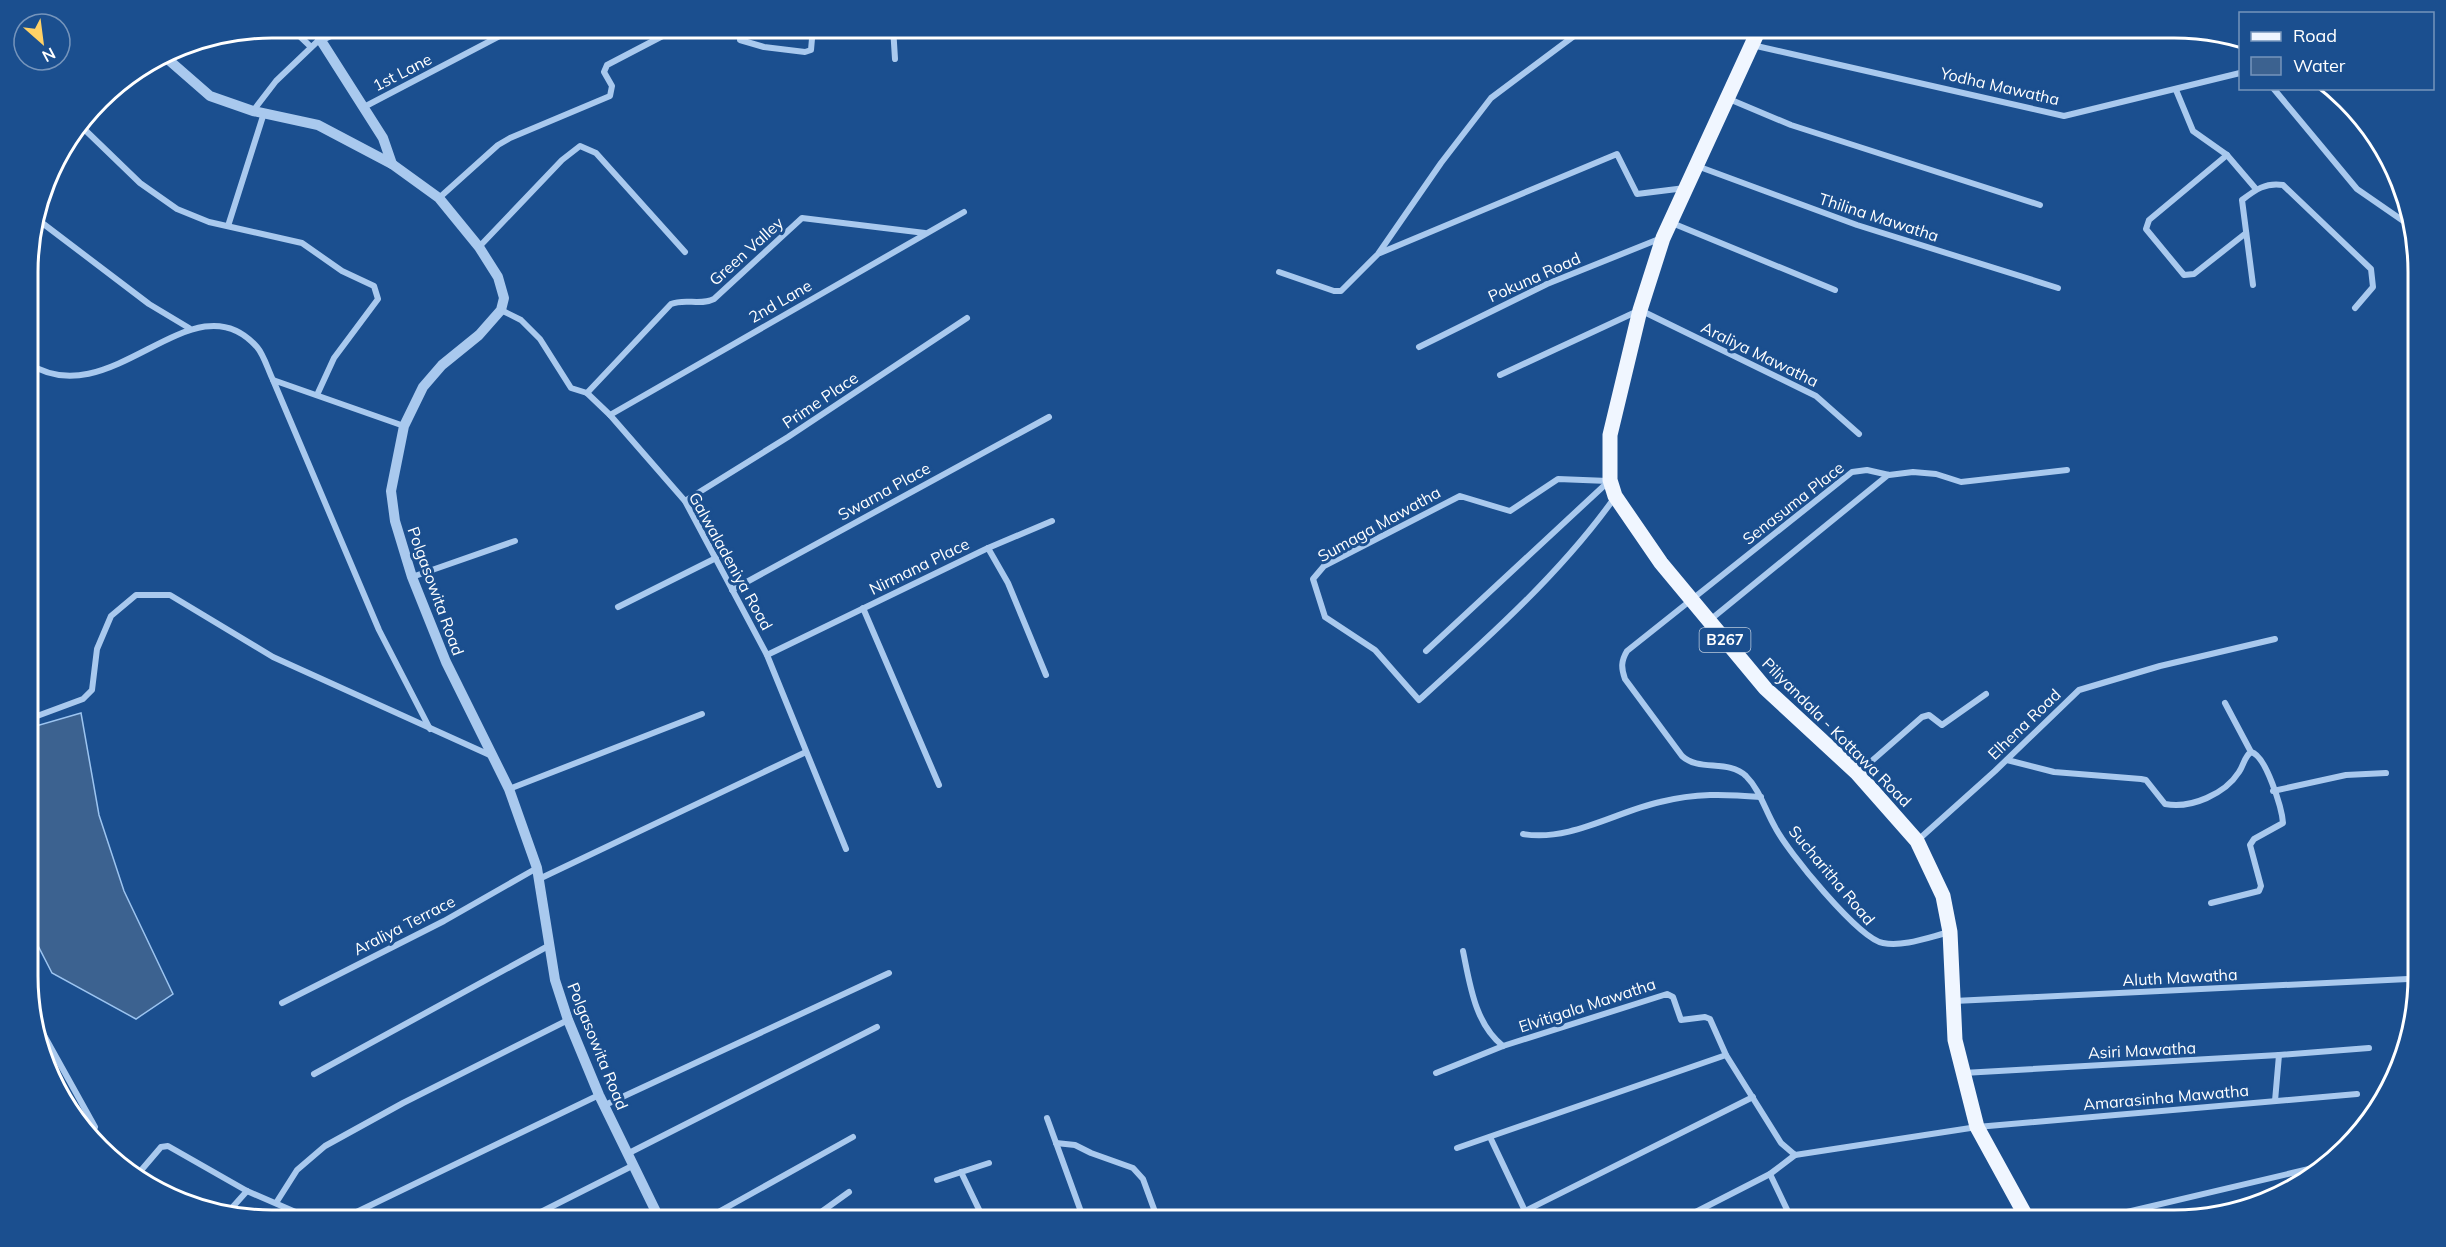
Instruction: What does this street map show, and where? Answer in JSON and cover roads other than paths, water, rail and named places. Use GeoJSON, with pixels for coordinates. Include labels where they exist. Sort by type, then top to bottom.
{"type":"FeatureCollection","features":[{"type":"Feature","properties":{"kind":"main road","name":"Piliyandala - Kottawa Road"},"geometry":{"type":"LineString","coordinates":[[1755,38],[1729,99],[1695,166],[1663,238],[1640,310],[1610,435],[1610,480],[1615,496],[1661,563],[1708,621],[1765,688],[1857,773],[1917,841],[1944,896],[1950,932],[1956,1040],[1962,1073],[1977,1127],[2023,1210]]}},
{"type":"Feature","properties":{"kind":"street"},"geometry":{"type":"LineString","coordinates":[[301,38],[311,48]]}},
{"type":"Feature","properties":{"kind":"street","name":"1st Lane"},"geometry":{"type":"LineString","coordinates":[[364,107],[496,38]]}},
{"type":"Feature","properties":{"kind":"street"},"geometry":{"type":"LineString","coordinates":[[439,198],[510,138],[610,96],[612,86],[604,72],[607,65],[659,38]]}},
{"type":"Feature","properties":{"kind":"street"},"geometry":{"type":"LineString","coordinates":[[740,39],[764,47],[805,52],[811,50],[813,38]]}},
{"type":"Feature","properties":{"kind":"street"},"geometry":{"type":"LineString","coordinates":[[894,38],[895,59]]}},
{"type":"Feature","properties":{"kind":"street"},"geometry":{"type":"LineString","coordinates":[[1279,272],[1334,291],[1341,291],[1378,254],[1441,163],[1491,98],[1571,38]]}},
{"type":"Feature","properties":{"kind":"street"},"geometry":{"type":"LineString","coordinates":[[228,226],[258,112],[276,81],[320,39],[383,138],[392,164]]}},
{"type":"Feature","properties":{"kind":"street","name":"Yodha Mawatha"},"geometry":{"type":"LineString","coordinates":[[1752,44],[2064,116],[2239,74]]}},
{"type":"Feature","properties":{"kind":"street"},"geometry":{"type":"LineString","coordinates":[[170,61],[210,96],[258,112],[318,125],[392,164],[439,198],[479,247],[498,277],[504,298],[501,310]]}},
{"type":"Feature","properties":{"kind":"street"},"geometry":{"type":"LineString","coordinates":[[2176,90],[2193,131],[2227,155],[2256,189]]}},
{"type":"Feature","properties":{"kind":"street"},"geometry":{"type":"LineString","coordinates":[[2275,90],[2357,189],[2403,221]]}},
{"type":"Feature","properties":{"kind":"street"},"geometry":{"type":"LineString","coordinates":[[1729,99],[1791,125],[2040,205]]}},
{"type":"Feature","properties":{"kind":"street"},"geometry":{"type":"LineString","coordinates":[[85,130],[140,183],[177,209],[209,222],[302,243],[342,271],[374,286],[378,299],[334,358],[317,395]]}},
{"type":"Feature","properties":{"kind":"street"},"geometry":{"type":"LineString","coordinates":[[479,247],[562,159],[580,146],[596,153],[685,252]]}},
{"type":"Feature","properties":{"kind":"street"},"geometry":{"type":"LineString","coordinates":[[1378,254],[1617,154],[1637,194],[1685,188]]}},
{"type":"Feature","properties":{"kind":"street"},"geometry":{"type":"LineString","coordinates":[[2227,155],[2149,220],[2146,229],[2184,275],[2194,274],[2246,233]]}},
{"type":"Feature","properties":{"kind":"street","name":"Thilina Mawatha"},"geometry":{"type":"LineString","coordinates":[[1695,166],[1857,225],[2058,288]]}},
{"type":"Feature","properties":{"kind":"street"},"geometry":{"type":"LineString","coordinates":[[2253,285],[2242,200],[2256,189],[2274,184],[2283,185],[2371,269],[2373,287],[2355,308]]}},
{"type":"Feature","properties":{"kind":"street","name":"2nd Lane"},"geometry":{"type":"LineString","coordinates":[[610,415],[964,212]]}},
{"type":"Feature","properties":{"kind":"street","name":"Green Valley"},"geometry":{"type":"LineString","coordinates":[[587,393],[671,304],[676,302],[702,303],[714,299],[802,218],[925,233]]}},
{"type":"Feature","properties":{"kind":"street"},"geometry":{"type":"LineString","coordinates":[[1670,222],[1835,290]]}},
{"type":"Feature","properties":{"kind":"street"},"geometry":{"type":"LineString","coordinates":[[43,223],[149,304],[189,328]]}},
{"type":"Feature","properties":{"kind":"street","name":"Pokuna Road"},"geometry":{"type":"LineString","coordinates":[[1419,347],[1547,284],[1663,238]]}},
{"type":"Feature","properties":{"kind":"street","name":"Galwaladeniya Road"},"geometry":{"type":"LineString","coordinates":[[501,310],[521,320],[540,339],[571,388],[587,393],[610,415],[685,501],[767,656],[846,849]]}},
{"type":"Feature","properties":{"kind":"street","name":"Polgasowita Road"},"geometry":{"type":"LineString","coordinates":[[501,310],[479,335],[442,365],[423,387],[404,426],[391,491],[395,521],[412,577],[446,662],[509,789],[538,873],[555,980],[568,1020],[602,1100],[655,1210]]}},
{"type":"Feature","properties":{"kind":"street"},"geometry":{"type":"LineString","coordinates":[[1500,375],[1640,310]]}},
{"type":"Feature","properties":{"kind":"street","name":"Araliya Mawatha"},"geometry":{"type":"LineString","coordinates":[[1640,310],[1816,396],[1859,435]]}},
{"type":"Feature","properties":{"kind":"street","name":"Prime Place"},"geometry":{"type":"LineString","coordinates":[[685,501],[788,437],[967,318]]}},
{"type":"Feature","properties":{"kind":"street"},"geometry":{"type":"LineString","coordinates":[[38,368],[59,377],[92,375],[134,357],[189,328],[219,324],[239,332],[258,348],[379,630],[430,730]]}},
{"type":"Feature","properties":{"kind":"street"},"geometry":{"type":"LineString","coordinates":[[273,380],[404,426]]}},
{"type":"Feature","properties":{"kind":"street","name":"Swarna Place"},"geometry":{"type":"LineString","coordinates":[[732,590],[1048,417]]}},
{"type":"Feature","properties":{"kind":"street","name":"Senasuma Place"},"geometry":{"type":"LineString","coordinates":[[1691,600],[1844,477],[1860,470],[1889,475],[1913,472],[1936,474],[1961,482],[2067,470]]}},
{"type":"Feature","properties":{"kind":"street"},"geometry":{"type":"LineString","coordinates":[[1708,621],[1889,475]]}},
{"type":"Feature","properties":{"kind":"street","name":"Sumaga Mawatha"},"geometry":{"type":"LineString","coordinates":[[1610,480],[1558,479],[1510,511],[1460,496],[1324,566],[1313,579],[1325,617],[1375,650],[1419,700],[1533,591],[1592,529],[1615,496]]}},
{"type":"Feature","properties":{"kind":"street"},"geometry":{"type":"LineString","coordinates":[[1426,651],[1610,480]]}},
{"type":"Feature","properties":{"kind":"street"},"geometry":{"type":"LineString","coordinates":[[988,548],[1052,521]]}},
{"type":"Feature","properties":{"kind":"street"},"geometry":{"type":"LineString","coordinates":[[412,577],[515,541]]}},
{"type":"Feature","properties":{"kind":"street","name":"Nirmana Place"},"geometry":{"type":"LineString","coordinates":[[767,656],[988,548],[1008,583],[1046,675]]}},
{"type":"Feature","properties":{"kind":"street"},"geometry":{"type":"LineString","coordinates":[[618,607],[716,558]]}},
{"type":"Feature","properties":{"kind":"street"},"geometry":{"type":"LineString","coordinates":[[38,715],[83,699],[92,690],[97,650],[111,616],[136,595],[170,595],[273,657],[493,757]]}},
{"type":"Feature","properties":{"kind":"street","name":"Sucharitha Road"},"geometry":{"type":"LineString","coordinates":[[1691,600],[1627,651],[1621,665],[1625,679],[1686,760],[1692,764],[1718,765],[1744,774],[1761,797],[1775,828],[1793,855],[1869,938],[1894,945],[1950,932]]}},
{"type":"Feature","properties":{"kind":"street"},"geometry":{"type":"LineString","coordinates":[[863,608],[939,785]]}},
{"type":"Feature","properties":{"kind":"street","name":"Elhena Road"},"geometry":{"type":"LineString","coordinates":[[1917,841],[2007,760],[2079,690],[2160,666],[2275,639]]}},
{"type":"Feature","properties":{"kind":"street"},"geometry":{"type":"LineString","coordinates":[[1857,773],[1922,717],[1929,715],[1942,725],[1986,694]]}},
{"type":"Feature","properties":{"kind":"street"},"geometry":{"type":"LineString","coordinates":[[2211,903],[2259,891],[2261,886],[2250,845],[2254,839],[2283,823],[2282,811],[2264,762],[2251,752],[2225,703]]}},
{"type":"Feature","properties":{"kind":"street"},"geometry":{"type":"LineString","coordinates":[[509,789],[702,714]]}},
{"type":"Feature","properties":{"kind":"street","name":"Araliya Terrace"},"geometry":{"type":"LineString","coordinates":[[282,1003],[538,873],[807,752]]}},
{"type":"Feature","properties":{"kind":"street"},"geometry":{"type":"LineString","coordinates":[[2007,760],[2054,772],[2146,780],[2165,804],[2172,806],[2212,796],[2239,772],[2251,752]]}},
{"type":"Feature","properties":{"kind":"street"},"geometry":{"type":"LineString","coordinates":[[2273,791],[2346,775],[2386,773]]}},
{"type":"Feature","properties":{"kind":"street"},"geometry":{"type":"LineString","coordinates":[[1523,834],[1540,837],[1563,832],[1659,802],[1708,793],[1761,797]]}},
{"type":"Feature","properties":{"kind":"street"},"geometry":{"type":"LineString","coordinates":[[314,1074],[550,945]]}},
{"type":"Feature","properties":{"kind":"street"},"geometry":{"type":"LineString","coordinates":[[1463,951],[1478,1012],[1496,1040],[1503,1046]]}},
{"type":"Feature","properties":{"kind":"street"},"geometry":{"type":"LineString","coordinates":[[369,1210],[511,1135],[602,1100],[889,973]]}},
{"type":"Feature","properties":{"kind":"street","name":"Aluth Mawatha"},"geometry":{"type":"LineString","coordinates":[[1954,1001],[2408,979]]}},
{"type":"Feature","properties":{"kind":"street","name":"Elvitigala Mawatha"},"geometry":{"type":"LineString","coordinates":[[1436,1073],[1503,1046],[1667,994],[1673,997],[1681,1020],[1710,1018],[1726,1055],[1781,1143],[1795,1155]]}},
{"type":"Feature","properties":{"kind":"street"},"geometry":{"type":"LineString","coordinates":[[276,1203],[297,1170],[325,1146],[403,1103],[568,1020]]}},
{"type":"Feature","properties":{"kind":"street"},"geometry":{"type":"LineString","coordinates":[[629,1153],[877,1027]]}},
{"type":"Feature","properties":{"kind":"street"},"geometry":{"type":"LineString","coordinates":[[46,1039],[94,1128]]}},
{"type":"Feature","properties":{"kind":"street","name":"Asiri Mawatha"},"geometry":{"type":"LineString","coordinates":[[1962,1073],[2369,1048]]}},
{"type":"Feature","properties":{"kind":"street"},"geometry":{"type":"LineString","coordinates":[[1457,1148],[1726,1055]]}},
{"type":"Feature","properties":{"kind":"street"},"geometry":{"type":"LineString","coordinates":[[2275,1101],[2279,1055]]}},
{"type":"Feature","properties":{"kind":"street","name":"Amarasinha Mawatha"},"geometry":{"type":"LineString","coordinates":[[1977,1127],[2357,1094]]}},
{"type":"Feature","properties":{"kind":"street"},"geometry":{"type":"LineString","coordinates":[[1490,1137],[1525,1210],[1753,1097]]}},
{"type":"Feature","properties":{"kind":"street"},"geometry":{"type":"LineString","coordinates":[[1047,1118],[1080,1210]]}},
{"type":"Feature","properties":{"kind":"street"},"geometry":{"type":"LineString","coordinates":[[1700,1210],[1770,1174],[1795,1155],[1977,1127]]}},
{"type":"Feature","properties":{"kind":"street"},"geometry":{"type":"LineString","coordinates":[[722,1210],[853,1137]]}},
{"type":"Feature","properties":{"kind":"street"},"geometry":{"type":"LineString","coordinates":[[1056,1143],[1075,1144],[1091,1153],[1133,1168],[1143,1179],[1154,1210]]}},
{"type":"Feature","properties":{"kind":"street"},"geometry":{"type":"LineString","coordinates":[[142,1170],[161,1147],[177,1148],[247,1191],[292,1210]]}},
{"type":"Feature","properties":{"kind":"street"},"geometry":{"type":"LineString","coordinates":[[938,1180],[989,1163]]}},
{"type":"Feature","properties":{"kind":"street"},"geometry":{"type":"LineString","coordinates":[[545,1210],[635,1165]]}},
{"type":"Feature","properties":{"kind":"street"},"geometry":{"type":"LineString","coordinates":[[2135,1210],[2303,1170]]}},
{"type":"Feature","properties":{"kind":"street"},"geometry":{"type":"LineString","coordinates":[[961,1172],[979,1210]]}},
{"type":"Feature","properties":{"kind":"street"},"geometry":{"type":"LineString","coordinates":[[1770,1174],[1787,1210]]}},
{"type":"Feature","properties":{"kind":"street"},"geometry":{"type":"LineString","coordinates":[[234,1206],[247,1191]]}},
{"type":"Feature","properties":{"kind":"street"},"geometry":{"type":"LineString","coordinates":[[824,1210],[849,1192]]}},
{"type":"Feature","properties":{"kind":"water"},"geometry":{"type":"Polygon","coordinates":[[[81,713],[99,815],[124,891],[173,994],[136,1019],[52,973],[38,946],[38,725],[81,713]]]}}]}
